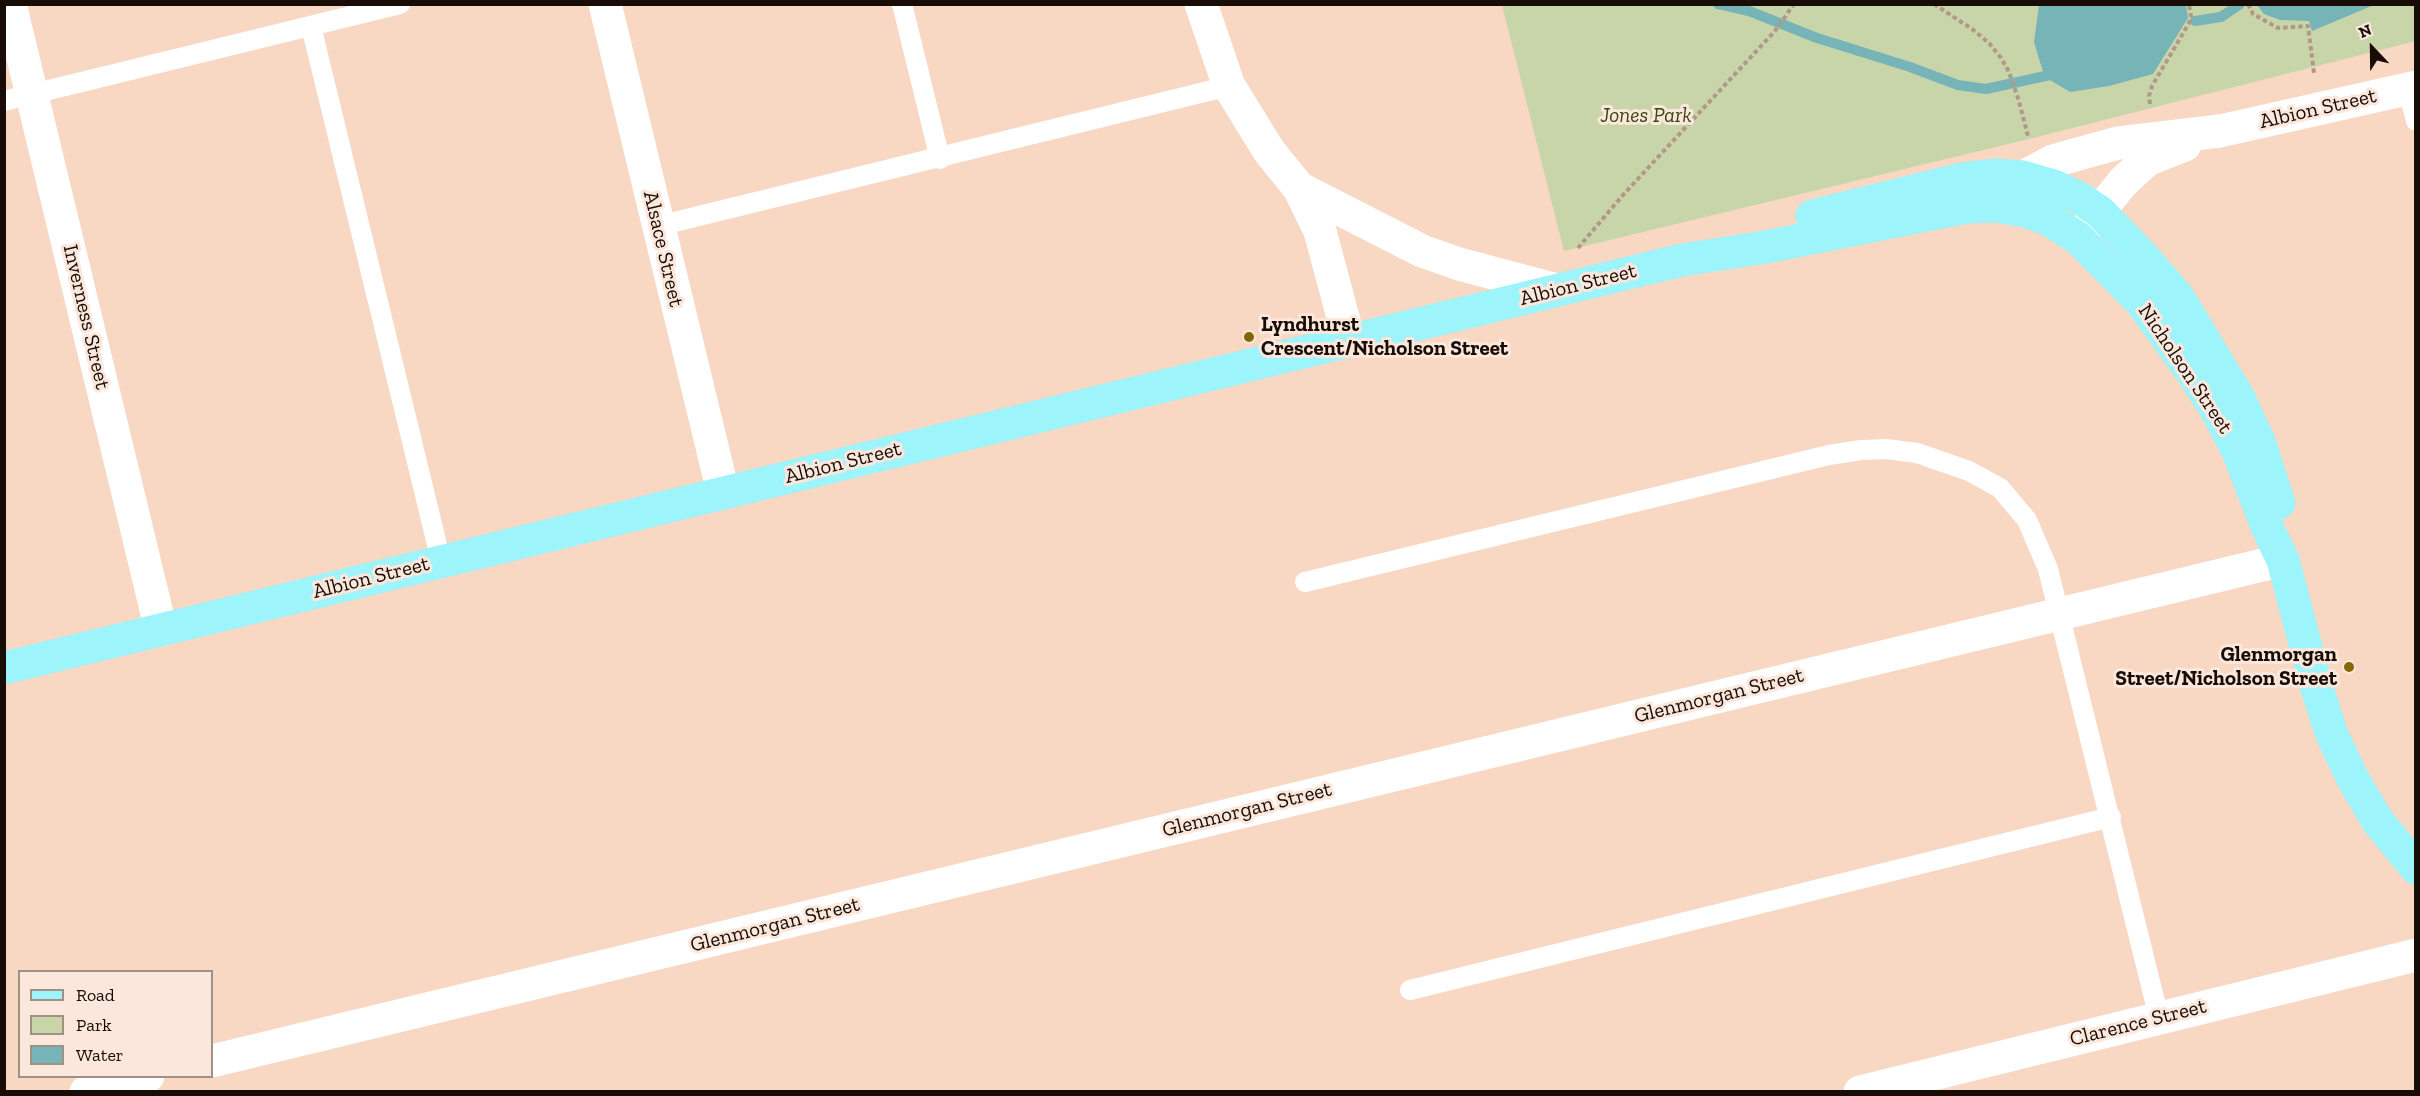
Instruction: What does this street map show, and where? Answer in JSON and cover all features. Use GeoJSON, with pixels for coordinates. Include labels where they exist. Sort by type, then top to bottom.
{"type":"FeatureCollection","features":[{"type":"Feature","properties":{"kind":"main road","name":"Albion Street"},"geometry":{"type":"LineString","coordinates":[[1682,260],[1784,224],[1906,192],[1962,179],[1996,175],[2023,177]]}},
{"type":"Feature","properties":{"kind":"main road","name":"Nicholson Street"},"geometry":{"type":"LineString","coordinates":[[2023,177],[2054,186],[2081,199],[2100,212],[2178,297],[2217,358],[2260,444],[2278,500],[2284,529],[2283,560]]}},
{"type":"Feature","properties":{"kind":"main road","name":"Nicholson Street"},"geometry":{"type":"LineString","coordinates":[[1968,207],[1997,206],[2025,211],[2050,220],[2078,238],[2142,303],[2200,384],[2238,451],[2268,530],[2283,560],[2316,685],[2332,735],[2353,779],[2377,820],[2415,867]]}},
{"type":"Feature","properties":{"kind":"main road","name":"Albion Street"},"geometry":{"type":"LineString","coordinates":[[4,668],[1682,260],[1766,247],[1968,207]]}},
{"type":"Feature","properties":{"kind":"street","name":"Inverness Street"},"geometry":{"type":"LineString","coordinates":[[10,4],[18,97],[161,630]]}},
{"type":"Feature","properties":{"kind":"street","name":"Alsace Street"},"geometry":{"type":"LineString","coordinates":[[604,4],[723,492]]}},
{"type":"Feature","properties":{"kind":"street"},"geometry":{"type":"LineString","coordinates":[[1201,4],[1229,87],[1269,151],[1299,188],[1320,231],[1349,340]]}},
{"type":"Feature","properties":{"kind":"street","name":"Albion Street"},"geometry":{"type":"LineString","coordinates":[[2023,177],[2053,161],[2118,144],[2220,131],[2412,88]]}},
{"type":"Feature","properties":{"kind":"street","name":"Albion Street"},"geometry":{"type":"LineString","coordinates":[[2078,238],[2123,182],[2147,160],[2220,131]]}},
{"type":"Feature","properties":{"kind":"street"},"geometry":{"type":"LineString","coordinates":[[1299,188],[1422,251],[1459,264],[1557,290]]}},
{"type":"Feature","properties":{"kind":"street","name":"Glenmorgan Street"},"geometry":{"type":"LineString","coordinates":[[213,1061],[2283,560]]}},
{"type":"Feature","properties":{"kind":"street","name":"Clarence Street"},"geometry":{"type":"LineString","coordinates":[[1860,1092],[2415,955]]}},
{"type":"Feature","properties":{"kind":"street"},"geometry":{"type":"LineString","coordinates":[[86,1092],[144,1078]]}},
{"type":"Feature","properties":{"kind":"lane"},"geometry":{"type":"LineString","coordinates":[[18,97],[400,4]]}},
{"type":"Feature","properties":{"kind":"lane"},"geometry":{"type":"LineString","coordinates":[[902,4],[940,159]]}},
{"type":"Feature","properties":{"kind":"lane"},"geometry":{"type":"LineString","coordinates":[[311,26],[441,561]]}},
{"type":"Feature","properties":{"kind":"lane"},"geometry":{"type":"LineString","coordinates":[[658,226],[1229,87]]}},
{"type":"Feature","properties":{"kind":"lane"},"geometry":{"type":"LineString","coordinates":[[2412,88],[2415,121]]}},
{"type":"Feature","properties":{"kind":"lane"},"geometry":{"type":"LineString","coordinates":[[1305,582],[1861,450],[1886,449],[1917,453],[1959,467],[2000,488],[2027,520],[2048,569],[2159,1018]]}},
{"type":"Feature","properties":{"kind":"lane"},"geometry":{"type":"LineString","coordinates":[[1410,990],[2111,817]]}},
{"type":"Feature","properties":{"kind":"path"},"geometry":{"type":"LineString","coordinates":[[1934,4],[1989,43],[2008,72],[2018,98]]}},
{"type":"Feature","properties":{"kind":"path"},"geometry":{"type":"LineString","coordinates":[[2150,108],[2149,96],[2152,86],[2189,23],[2190,4]]}},
{"type":"Feature","properties":{"kind":"path"},"geometry":{"type":"LineString","coordinates":[[2248,4],[2253,14],[2278,28],[2308,26],[2311,58]]}},
{"type":"Feature","properties":{"kind":"path"},"geometry":{"type":"LineString","coordinates":[[1572,255],[1623,195],[1775,31],[1794,5]]}},
{"type":"Feature","properties":{"kind":"green space","name":"Jones Park"},"geometry":{"type":"Polygon","coordinates":[[[2415,4],[2416,41],[2029,139],[1564,251],[1502,5],[2415,4]]]}},
{"type":"Feature","properties":{"kind":"water"},"geometry":{"type":"Polygon","coordinates":[[[2039,5],[2186,5],[2188,18],[2153,74],[2109,86],[2070,92],[2045,77],[2034,42],[2039,5]]]}},
{"type":"Feature","properties":{"kind":"water"},"geometry":{"type":"Polygon","coordinates":[[[2257,5],[2374,5],[2312,31],[2309,21],[2280,20],[2264,14],[2257,5]]]}},
{"type":"Feature","properties":{"kind":"waterway"},"geometry":{"type":"LineString","coordinates":[[1718,4],[1749,11],[1817,38],[1910,67],[1958,85],[1986,89],[2059,73]]}},
{"type":"Feature","properties":{"kind":"waterway"},"geometry":{"type":"LineString","coordinates":[[2195,21],[2221,17],[2240,4]]}},
{"type":"Feature","properties":{"kind":"place","name":"Lyndhurst Crescent/Nicholson Street"},"geometry":{"type":"Point","coordinates":[1249,337]}},
{"type":"Feature","properties":{"kind":"place","name":"Glenmorgan Street/Nicholson Street"},"geometry":{"type":"Point","coordinates":[2349,667]}}]}
